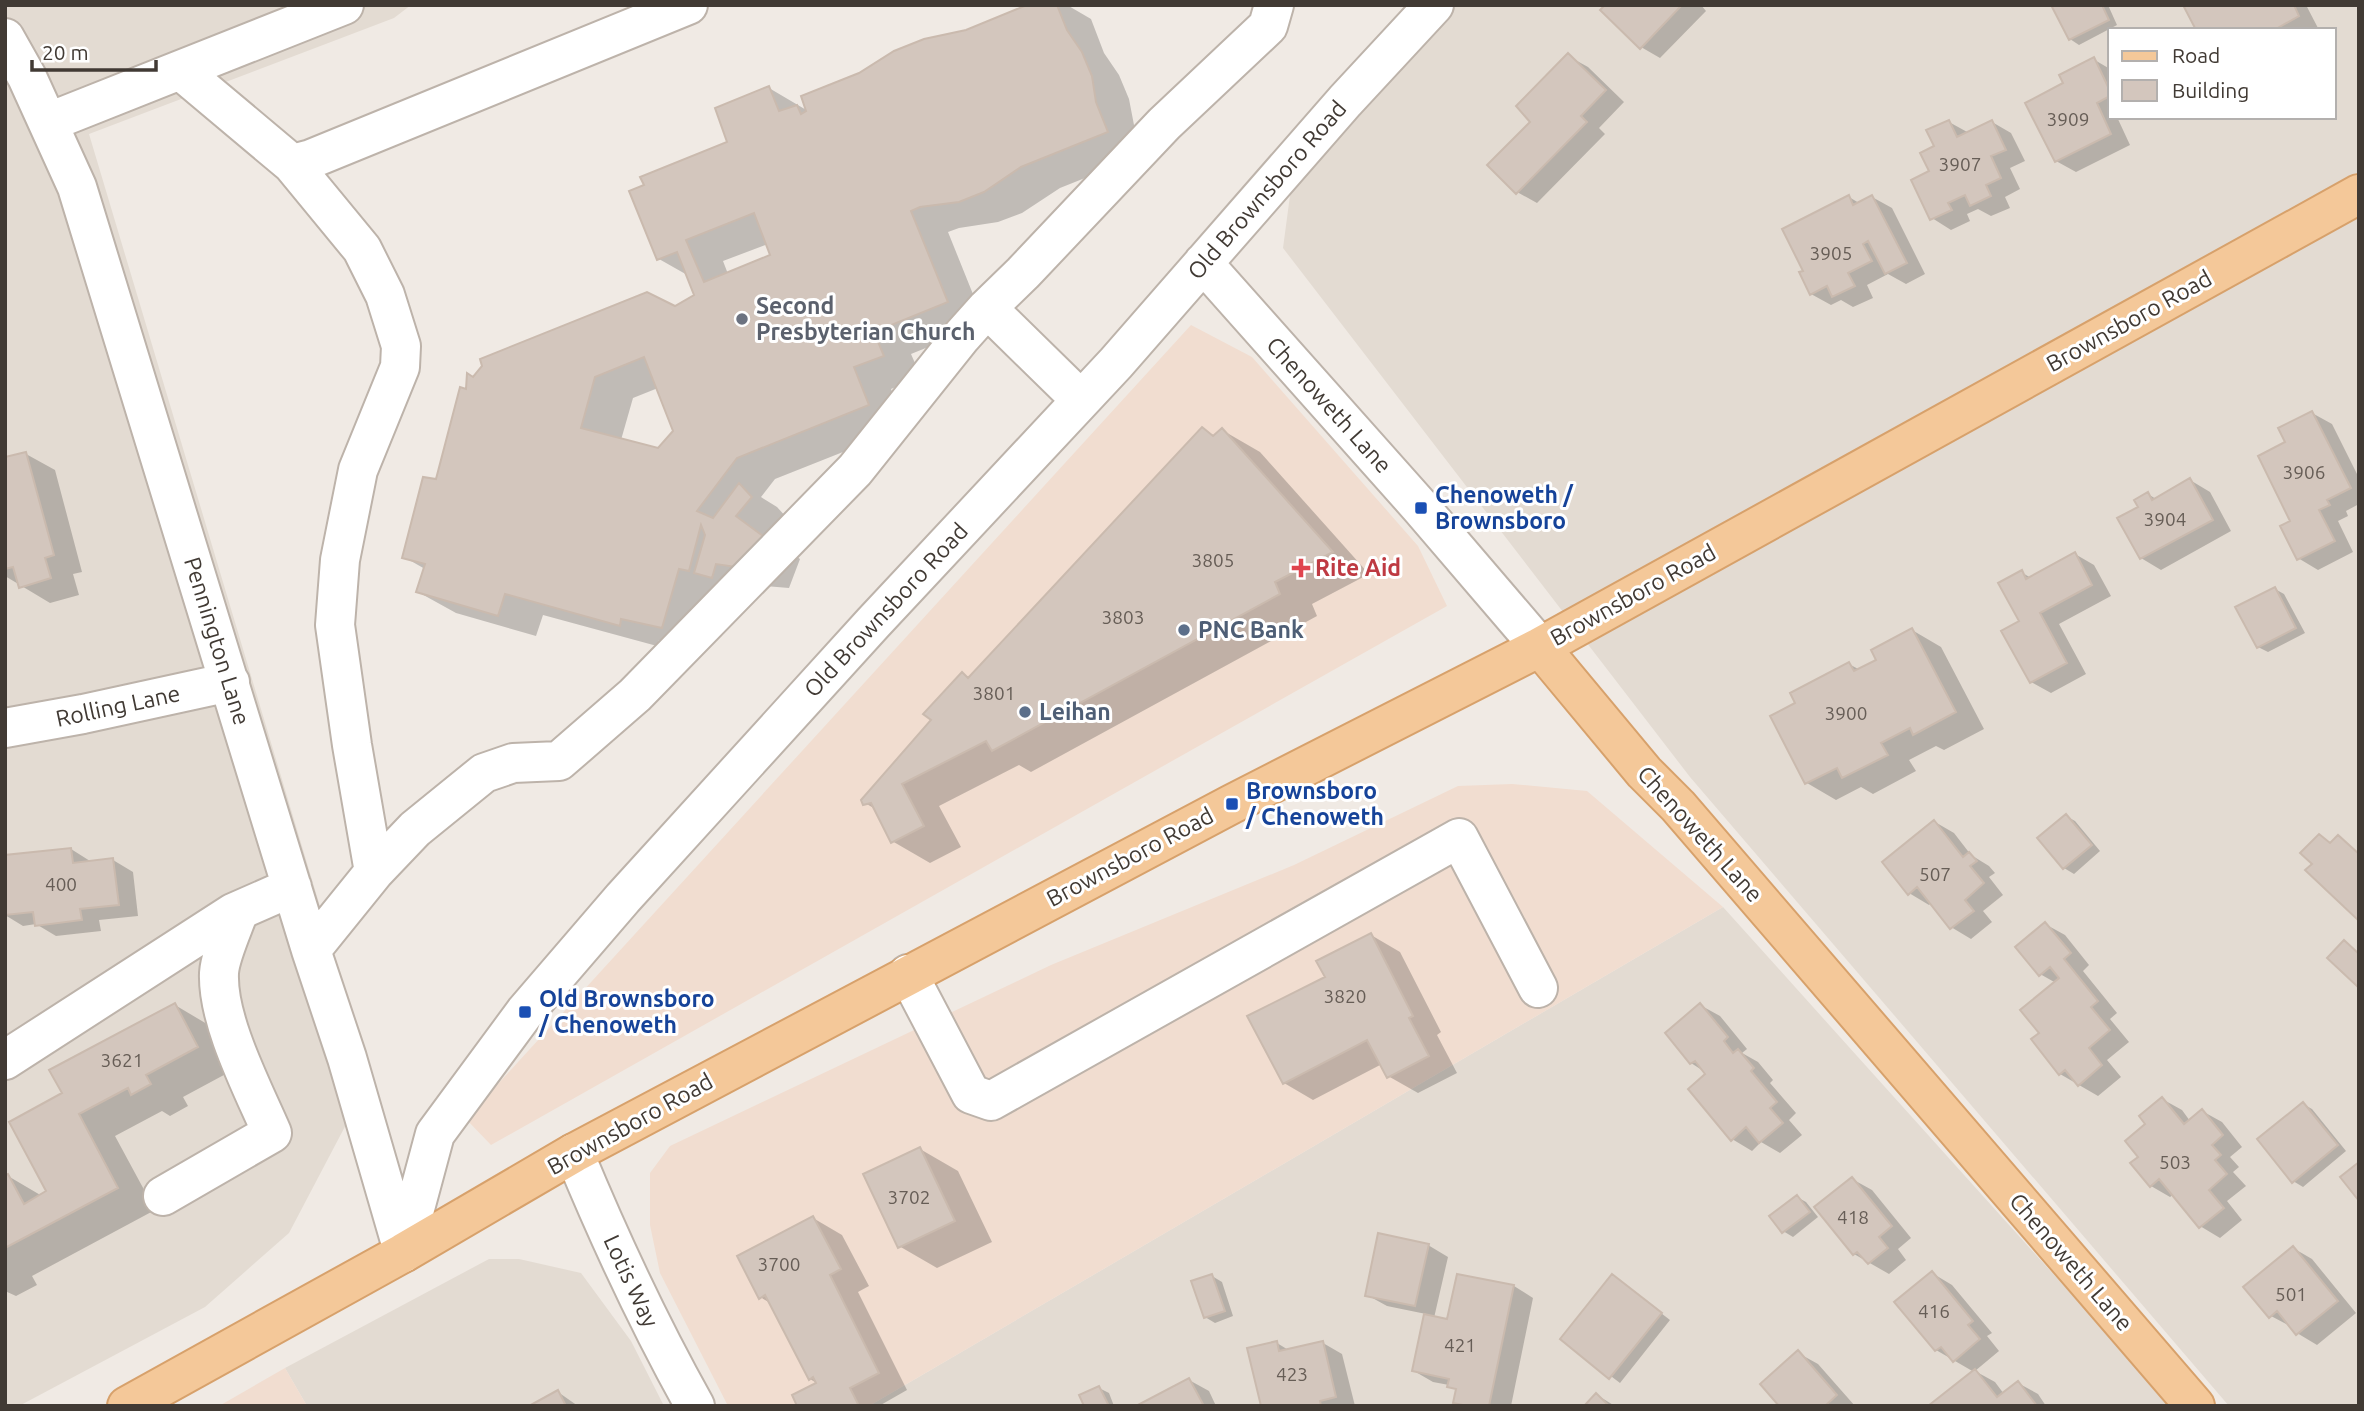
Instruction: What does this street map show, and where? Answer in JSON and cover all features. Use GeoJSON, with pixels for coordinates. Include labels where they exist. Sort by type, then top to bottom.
{"type":"FeatureCollection","features":[{"type":"Feature","properties":{"kind":"main road","name":"Brownsboro Road"},"geometry":{"type":"LineString","coordinates":[[127,1406],[404,1253],[574,1153],[1232,804],[1540,647],[2359,194]]}},
{"type":"Feature","properties":{"kind":"main road","name":"Chenoweth Lane"},"geometry":{"type":"LineString","coordinates":[[1540,647],[1644,772],[1678,806],[2195,1406]]}},
{"type":"Feature","properties":{"kind":"street"},"geometry":{"type":"LineString","coordinates":[[49,122],[344,5]]}},
{"type":"Feature","properties":{"kind":"street"},"geometry":{"type":"LineString","coordinates":[[301,161],[688,5]]}},
{"type":"Feature","properties":{"kind":"street"},"geometry":{"type":"LineString","coordinates":[[311,950],[374,872],[415,829],[484,773],[513,763],[559,761],[635,695],[855,470],[987,308],[1164,124],[1268,26],[1274,5]]}},
{"type":"Feature","properties":{"kind":"street","name":"Old Brownsboro Road"},"geometry":{"type":"LineString","coordinates":[[404,1253],[435,1134],[525,1012],[623,898],[854,643],[1081,400],[1345,101],[1434,5]]}},
{"type":"Feature","properties":{"kind":"street","name":"Pennington Lane"},"geometry":{"type":"LineString","coordinates":[[5,38],[49,122],[77,187],[311,950],[347,1058],[404,1253]]}},
{"type":"Feature","properties":{"kind":"street"},"geometry":{"type":"LineString","coordinates":[[180,70],[301,161],[362,249],[385,295],[401,346],[400,368],[358,470],[340,560],[335,625],[374,872]]}},
{"type":"Feature","properties":{"kind":"street","name":"Chenoweth Lane"},"geometry":{"type":"LineString","coordinates":[[1203,263],[1421,508],[1540,647]]}},
{"type":"Feature","properties":{"kind":"street"},"geometry":{"type":"LineString","coordinates":[[987,308],[1081,400]]}},
{"type":"Feature","properties":{"kind":"street","name":"Rolling Lane"},"geometry":{"type":"LineString","coordinates":[[5,728],[230,682]]}},
{"type":"Feature","properties":{"kind":"street"},"geometry":{"type":"LineString","coordinates":[[908,974],[971,1094],[991,1101],[1459,838],[1538,988]]}},
{"type":"Feature","properties":{"kind":"street"},"geometry":{"type":"LineString","coordinates":[[5,1060],[239,911],[292,887]]}},
{"type":"Feature","properties":{"kind":"street"},"geometry":{"type":"LineString","coordinates":[[163,1196],[272,1133],[240,1058],[221,1003],[219,971],[239,911]]}},
{"type":"Feature","properties":{"kind":"street","name":"Lotis Way"},"geometry":{"type":"LineString","coordinates":[[574,1153],[611,1241],[659,1342],[695,1406]]}},
{"type":"Feature","properties":{"kind":"shaded area"},"geometry":{"type":"Polygon","coordinates":[[[5,5],[411,5],[394,18],[89,134],[371,1077],[289,1233],[205,1307],[19,1406],[5,1406],[5,5]]]}},
{"type":"Feature","properties":{"kind":"shaded area"},"geometry":{"type":"Polygon","coordinates":[[[1457,5],[2359,5],[2359,1406],[2229,1406],[1690,777],[1283,248],[1291,188],[1457,5]]]}},
{"type":"Feature","properties":{"kind":"shaded area"},"geometry":{"type":"Polygon","coordinates":[[[1191,325],[1252,357],[1418,546],[1447,606],[491,1145],[466,1119],[1191,325]]]}},
{"type":"Feature","properties":{"kind":"shaded area"},"geometry":{"type":"Polygon","coordinates":[[[1512,784],[1587,791],[1723,907],[869,1406],[728,1406],[660,1273],[650,1225],[650,1173],[670,1146],[1051,965],[1294,865],[1458,786],[1512,784]]]}},
{"type":"Feature","properties":{"kind":"shaded area"},"geometry":{"type":"Polygon","coordinates":[[[1723,907],[2172,1406],[869,1406],[1723,907]]]}},
{"type":"Feature","properties":{"kind":"shaded area"},"geometry":{"type":"Polygon","coordinates":[[[489,1259],[519,1259],[581,1273],[631,1341],[664,1406],[307,1406],[285,1368],[489,1259]]]}},
{"type":"Feature","properties":{"kind":"shaded area"},"geometry":{"type":"Polygon","coordinates":[[[285,1368],[307,1406],[219,1406],[285,1368]]]}},
{"type":"Feature","properties":{"kind":"building","name":"Second Presbyterian Church"},"geometry":{"type":"Polygon","coordinates":[[[1027,5],[1057,5],[1092,76],[1096,102],[1108,132],[1021,167],[984,192],[959,202],[920,207],[911,211],[948,302],[874,332],[884,356],[854,367],[869,405],[737,458],[697,511],[713,518],[739,483],[752,497],[736,516],[763,536],[750,569],[716,564],[712,578],[694,573],[705,535],[701,525],[689,571],[679,569],[662,628],[621,619],[620,626],[505,594],[498,616],[416,592],[425,564],[402,558],[423,477],[436,479],[460,387],[466,389],[467,373],[473,377],[482,366],[480,359],[647,292],[675,306],[694,295],[677,252],[657,260],[629,191],[644,185],[640,177],[727,142],[715,108],[769,86],[779,111],[797,105],[801,114],[806,111],[801,96],[859,73],[894,51],[924,39],[966,30],[1027,5]],[[754,213],[686,240],[704,282],[770,255],[754,213]],[[644,357],[595,377],[581,428],[658,448],[673,431],[644,357]]]}},
{"type":"Feature","properties":{"kind":"building"},"geometry":{"type":"Polygon","coordinates":[[[1605,5],[1682,5],[1640,49],[1600,10],[1605,5]]]}},
{"type":"Feature","properties":{"kind":"building"},"geometry":{"type":"Polygon","coordinates":[[[2051,5],[2102,5],[2109,20],[2069,40],[2051,5]]]}},
{"type":"Feature","properties":{"kind":"building"},"geometry":{"type":"Polygon","coordinates":[[[2183,5],[2294,5],[2299,16],[2278,28],[2195,28],[2183,5]]]}},
{"type":"Feature","properties":{"kind":"building"},"geometry":{"type":"Polygon","coordinates":[[[1568,53],[1606,90],[1581,116],[1587,122],[1516,194],[1487,165],[1530,122],[1516,106],[1568,53]]]}},
{"type":"Feature","properties":{"kind":"building"},"geometry":{"type":"Polygon","coordinates":[[[2094,57],[2108,87],[2108,97],[2097,103],[2111,134],[2055,162],[2025,103],[2063,83],[2059,75],[2094,57]]]}},
{"type":"Feature","properties":{"kind":"building"},"geometry":{"type":"Polygon","coordinates":[[[1949,120],[1957,137],[1992,120],[2006,150],[1991,156],[2001,178],[1986,185],[1991,196],[1970,206],[1965,195],[1948,203],[1952,210],[1930,220],[1911,180],[1929,171],[1920,153],[1934,146],[1926,130],[1949,120]]]}},
{"type":"Feature","properties":{"kind":"building"},"geometry":{"type":"Polygon","coordinates":[[[1849,195],[1853,205],[1872,195],[1907,263],[1885,274],[1868,241],[1863,244],[1872,261],[1848,273],[1855,286],[1832,297],[1827,286],[1810,295],[1799,272],[1803,271],[1782,229],[1849,195]]]}},
{"type":"Feature","properties":{"kind":"building"},"geometry":{"type":"Polygon","coordinates":[[[2312,411],[2351,488],[2327,500],[2330,505],[2319,510],[2335,541],[2297,560],[2280,526],[2290,521],[2258,456],[2285,442],[2278,428],[2312,411]]]}},
{"type":"Feature","properties":{"kind":"building"},"geometry":{"type":"Polygon","coordinates":[[[1202,427],[1213,436],[1222,428],[1333,552],[1275,582],[1280,594],[992,751],[986,741],[902,784],[924,826],[891,843],[871,803],[863,805],[861,800],[931,720],[923,714],[962,672],[968,678],[1202,427]]]}},
{"type":"Feature","properties":{"kind":"building"},"geometry":{"type":"Polygon","coordinates":[[[26,452],[54,555],[45,558],[51,578],[19,588],[13,567],[5,569],[5,457],[26,452]]]}},
{"type":"Feature","properties":{"kind":"building"},"geometry":{"type":"Polygon","coordinates":[[[2190,478],[2213,520],[2140,559],[2117,518],[2138,507],[2134,500],[2148,492],[2152,500],[2190,478]]]}},
{"type":"Feature","properties":{"kind":"building"},"geometry":{"type":"Polygon","coordinates":[[[2075,552],[2092,585],[2040,613],[2067,663],[2030,683],[2001,631],[2019,621],[1998,583],[2022,570],[2026,579],[2075,552]]]}},
{"type":"Feature","properties":{"kind":"building"},"geometry":{"type":"Polygon","coordinates":[[[2275,587],[2296,628],[2257,648],[2235,607],[2275,587]]]}},
{"type":"Feature","properties":{"kind":"building"},"geometry":{"type":"Polygon","coordinates":[[[1912,628],[1956,712],[1913,735],[1910,728],[1881,743],[1888,755],[1842,778],[1837,768],[1805,784],[1770,716],[1795,703],[1790,693],[1849,662],[1854,671],[1876,660],[1871,650],[1912,628]]]}},
{"type":"Feature","properties":{"kind":"building"},"geometry":{"type":"Polygon","coordinates":[[[2066,814],[2092,845],[2063,869],[2037,838],[2066,814]]]}},
{"type":"Feature","properties":{"kind":"building"},"geometry":{"type":"Polygon","coordinates":[[[1934,820],[1963,857],[1969,852],[1977,861],[1970,866],[1984,883],[1965,900],[1974,911],[1950,929],[1917,887],[1908,895],[1882,862],[1934,820]]]}},
{"type":"Feature","properties":{"kind":"building"},"geometry":{"type":"Polygon","coordinates":[[[2319,834],[2330,843],[2338,835],[2359,854],[2359,921],[2305,870],[2312,864],[2300,853],[2319,834]]]}},
{"type":"Feature","properties":{"kind":"building"},"geometry":{"type":"Polygon","coordinates":[[[71,848],[73,863],[113,858],[119,905],[80,909],[82,920],[35,926],[33,912],[5,915],[5,855],[71,848]]]}},
{"type":"Feature","properties":{"kind":"building"},"geometry":{"type":"Polygon","coordinates":[[[2045,922],[2071,953],[2064,959],[2098,1001],[2091,1007],[2110,1030],[2089,1048],[2102,1065],[2078,1086],[2065,1070],[2059,1075],[2031,1039],[2039,1033],[2020,1010],[2059,978],[2050,967],[2039,976],[2015,947],[2045,922]]]}},
{"type":"Feature","properties":{"kind":"building"},"geometry":{"type":"Polygon","coordinates":[[[1371,933],[1413,1016],[1409,1018],[1429,1056],[1387,1078],[1367,1040],[1283,1084],[1247,1016],[1325,977],[1316,961],[1371,933]]]}},
{"type":"Feature","properties":{"kind":"building"},"geometry":{"type":"Polygon","coordinates":[[[2344,940],[2359,954],[2359,988],[2327,958],[2344,940]]]}},
{"type":"Feature","properties":{"kind":"building"},"geometry":{"type":"Polygon","coordinates":[[[175,1003],[198,1047],[146,1075],[151,1084],[131,1095],[128,1088],[79,1114],[118,1188],[5,1248],[5,1175],[8,1174],[24,1204],[46,1191],[9,1122],[62,1093],[49,1070],[175,1003]]]}},
{"type":"Feature","properties":{"kind":"building"},"geometry":{"type":"Polygon","coordinates":[[[1700,1003],[1728,1037],[1724,1041],[1733,1053],[1738,1049],[1754,1068],[1751,1071],[1777,1102],[1770,1108],[1783,1123],[1759,1143],[1746,1127],[1731,1141],[1688,1089],[1705,1074],[1695,1061],[1690,1064],[1665,1033],[1700,1003]]]}},
{"type":"Feature","properties":{"kind":"building"},"geometry":{"type":"Polygon","coordinates":[[[2162,1097],[2184,1124],[2202,1109],[2223,1135],[2212,1145],[2221,1155],[2215,1160],[2227,1174],[2209,1190],[2224,1208],[2199,1228],[2159,1179],[2150,1187],[2130,1163],[2138,1157],[2125,1141],[2145,1124],[2139,1116],[2162,1097]]]}},
{"type":"Feature","properties":{"kind":"building"},"geometry":{"type":"Polygon","coordinates":[[[2303,1102],[2338,1145],[2292,1183],[2257,1139],[2303,1102]]]}},
{"type":"Feature","properties":{"kind":"building"},"geometry":{"type":"Polygon","coordinates":[[[920,1147],[955,1221],[898,1248],[863,1174],[920,1147]]]}},
{"type":"Feature","properties":{"kind":"building"},"geometry":{"type":"Polygon","coordinates":[[[2359,1162],[2359,1201],[2340,1177],[2359,1162]]]}},
{"type":"Feature","properties":{"kind":"building"},"geometry":{"type":"Polygon","coordinates":[[[1852,1177],[1892,1226],[1879,1237],[1888,1248],[1868,1264],[1857,1252],[1853,1255],[1814,1207],[1852,1177]]]}},
{"type":"Feature","properties":{"kind":"building"},"geometry":{"type":"Polygon","coordinates":[[[1797,1195],[1810,1212],[1782,1233],[1769,1216],[1797,1195]]]}},
{"type":"Feature","properties":{"kind":"building"},"geometry":{"type":"Polygon","coordinates":[[[813,1216],[841,1269],[830,1275],[879,1373],[850,1388],[859,1406],[797,1406],[792,1395],[816,1383],[813,1377],[809,1380],[765,1295],[759,1299],[737,1256],[813,1216]]]}},
{"type":"Feature","properties":{"kind":"building"},"geometry":{"type":"Polygon","coordinates":[[[1378,1233],[1429,1244],[1415,1306],[1365,1296],[1378,1233]]]}},
{"type":"Feature","properties":{"kind":"building"},"geometry":{"type":"Polygon","coordinates":[[[2293,1246],[2338,1301],[2296,1335],[2277,1311],[2269,1318],[2243,1287],[2293,1246]]]}},
{"type":"Feature","properties":{"kind":"building"},"geometry":{"type":"Polygon","coordinates":[[[1932,1271],[1973,1321],[1968,1325],[1980,1339],[1953,1362],[1941,1347],[1935,1351],[1894,1302],[1932,1271]]]}},
{"type":"Feature","properties":{"kind":"building"},"geometry":{"type":"Polygon","coordinates":[[[1212,1274],[1225,1311],[1204,1318],[1191,1281],[1212,1274]]]}},
{"type":"Feature","properties":{"kind":"building"},"geometry":{"type":"Polygon","coordinates":[[[1457,1274],[1514,1285],[1489,1406],[1453,1403],[1456,1389],[1447,1387],[1449,1379],[1412,1371],[1424,1314],[1447,1319],[1457,1274]]]}},
{"type":"Feature","properties":{"kind":"building"},"geometry":{"type":"Polygon","coordinates":[[[1612,1274],[1662,1313],[1609,1379],[1560,1339],[1612,1274]]]}},
{"type":"Feature","properties":{"kind":"building"},"geometry":{"type":"Polygon","coordinates":[[[1277,1341],[1279,1351],[1323,1341],[1336,1397],[1320,1401],[1321,1406],[1261,1406],[1247,1348],[1277,1341]]]}},
{"type":"Feature","properties":{"kind":"building"},"geometry":{"type":"Polygon","coordinates":[[[1798,1350],[1837,1395],[1825,1406],[1779,1406],[1760,1384],[1798,1350]]]}},
{"type":"Feature","properties":{"kind":"building"},"geometry":{"type":"Polygon","coordinates":[[[1975,1369],[1997,1397],[2018,1381],[2037,1406],[1928,1406],[1975,1369]]]}},
{"type":"Feature","properties":{"kind":"building"},"geometry":{"type":"Polygon","coordinates":[[[1189,1378],[1204,1406],[1136,1406],[1189,1378]]]}},
{"type":"Feature","properties":{"kind":"building"},"geometry":{"type":"Polygon","coordinates":[[[1099,1386],[1109,1406],[1084,1406],[1079,1395],[1099,1386]]]}},
{"type":"Feature","properties":{"kind":"building"},"geometry":{"type":"Polygon","coordinates":[[[558,1390],[566,1406],[529,1406],[558,1390]]]}},
{"type":"Feature","properties":{"kind":"building"},"geometry":{"type":"Polygon","coordinates":[[[1596,1393],[1609,1406],[1584,1406],[1596,1393]]]}},
{"type":"Feature","properties":{"kind":"place","name":"Second Presbyterian Church"},"geometry":{"type":"Point","coordinates":[742,319]}},
{"type":"Feature","properties":{"kind":"place","name":"Chenoweth / Brownsboro"},"geometry":{"type":"Point","coordinates":[1421,508]}},
{"type":"Feature","properties":{"kind":"place","name":"Rite Aid"},"geometry":{"type":"Point","coordinates":[1301,568]}},
{"type":"Feature","properties":{"kind":"place","name":"PNC Bank"},"geometry":{"type":"Point","coordinates":[1184,630]}},
{"type":"Feature","properties":{"kind":"place","name":"Leihan"},"geometry":{"type":"Point","coordinates":[1025,712]}},
{"type":"Feature","properties":{"kind":"place","name":"Brownsboro / Chenoweth"},"geometry":{"type":"Point","coordinates":[1232,804]}},
{"type":"Feature","properties":{"kind":"place","name":"Old Brownsboro / Chenoweth"},"geometry":{"type":"Point","coordinates":[525,1012]}}]}
